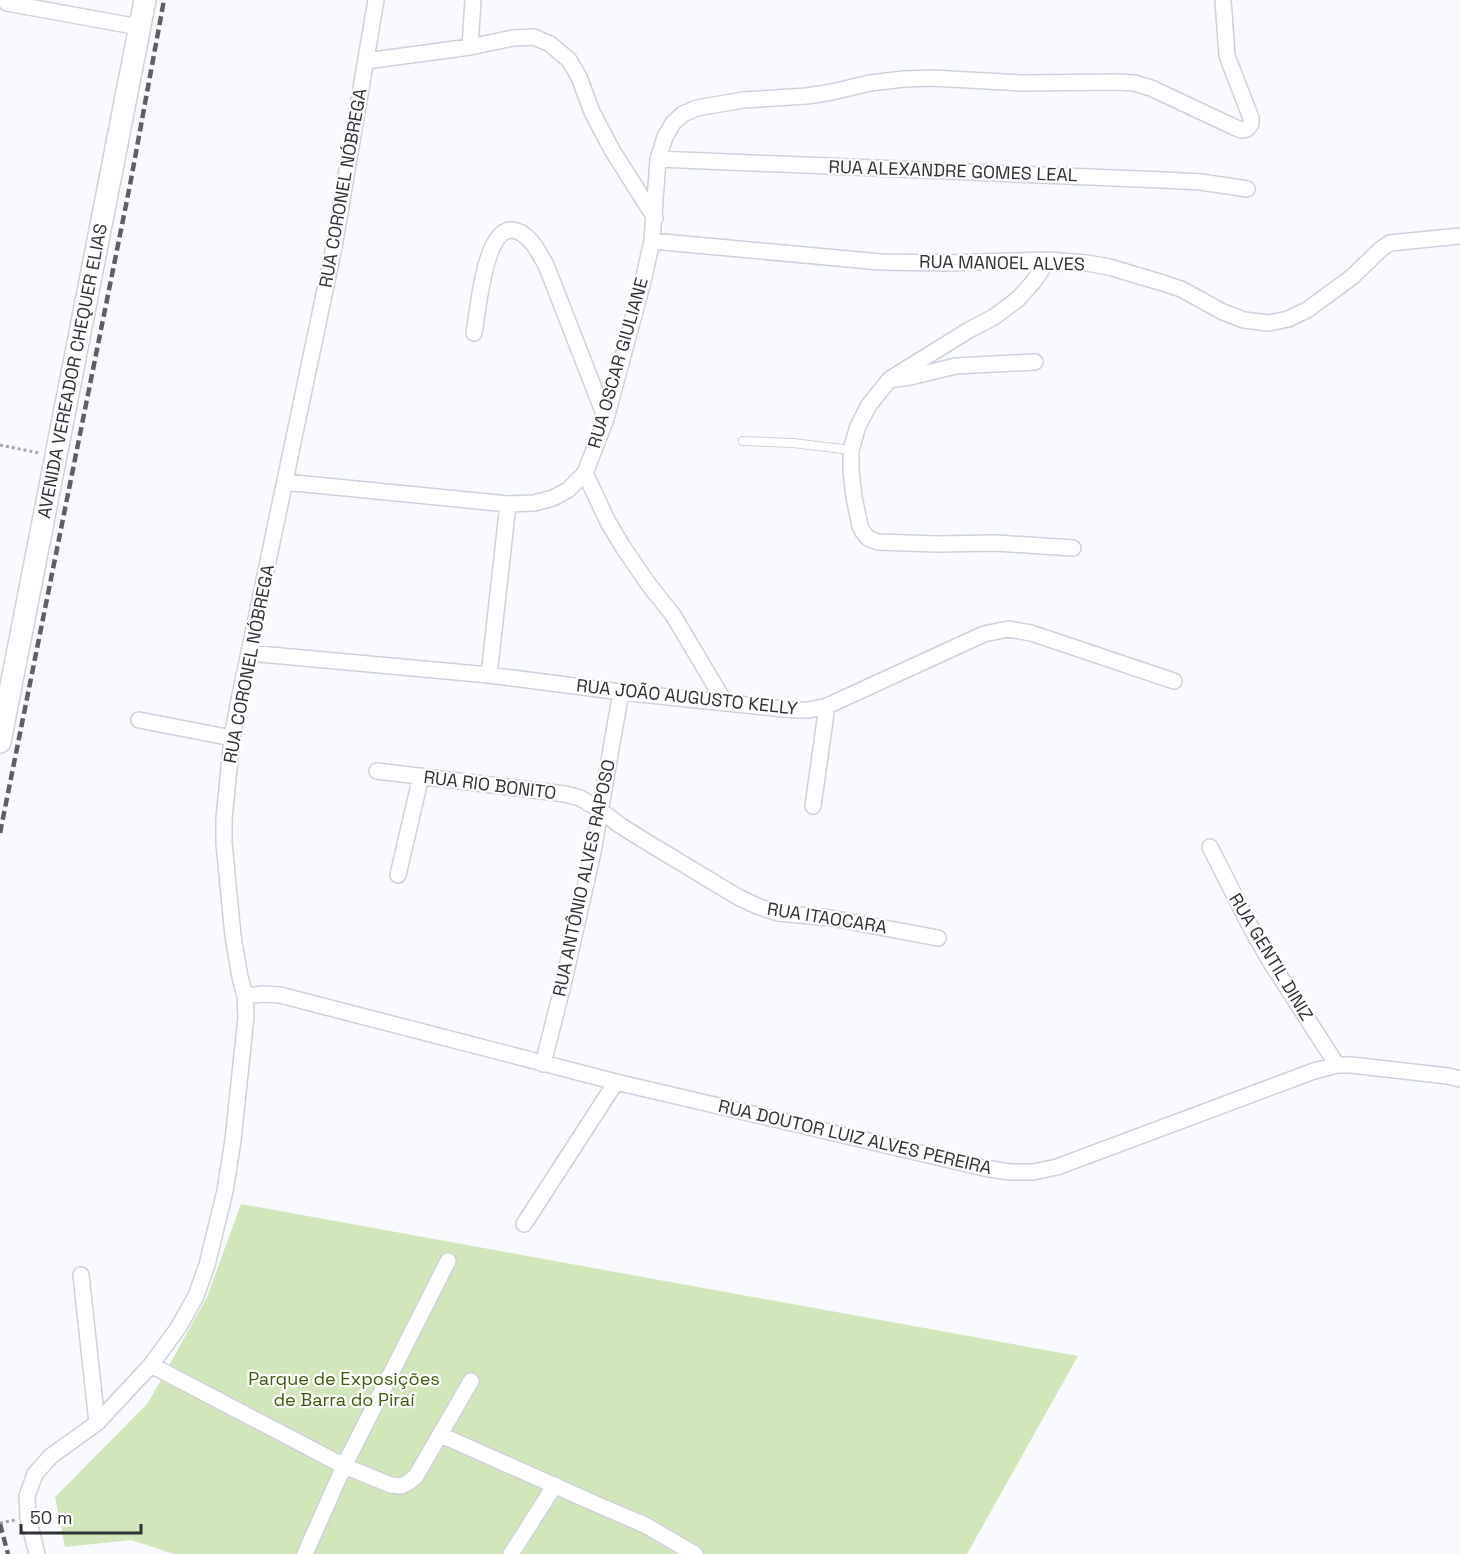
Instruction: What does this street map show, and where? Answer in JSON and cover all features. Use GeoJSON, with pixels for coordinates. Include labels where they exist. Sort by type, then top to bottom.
{"type":"FeatureCollection","features":[{"type":"Feature","properties":{"kind":"main road","name":"AVENIDA VEREADOR CHEQUER ELIAS"},"geometry":{"type":"LineString","coordinates":[[0,742],[144,0]]}},
{"type":"Feature","properties":{"kind":"street","name":"RUA CORONEL NÓBREGA"},"geometry":{"type":"LineString","coordinates":[[37,1554],[28,1518],[27,1496],[35,1474],[51,1456],[97,1423],[151,1365],[178,1328],[196,1296],[207,1265],[225,1191],[233,1140],[246,1017],[245,996],[233,936],[224,843],[224,819],[232,738],[334,247],[376,0]]}},
{"type":"Feature","properties":{"kind":"street"},"geometry":{"type":"LineString","coordinates":[[470,47],[473,0]]}},
{"type":"Feature","properties":{"kind":"street","name":"RUA OSCAR GIULIANE"},"geometry":{"type":"LineString","coordinates":[[285,482],[508,504],[534,503],[568,490],[585,473],[606,419],[652,241],[658,159],[664,137],[673,123],[683,114],[697,108],[743,100],[807,96],[870,83],[904,79],[932,78],[1021,83],[1118,82],[1152,88],[1234,127],[1241,130],[1247,129],[1251,124],[1251,118],[1227,56],[1223,0]]}},
{"type":"Feature","properties":{"kind":"street"},"geometry":{"type":"LineString","coordinates":[[7,3],[139,27]]}},
{"type":"Feature","properties":{"kind":"street"},"geometry":{"type":"LineString","coordinates":[[366,61],[470,47],[513,38],[534,37],[550,44],[569,60],[612,150],[655,218]]}},
{"type":"Feature","properties":{"kind":"street","name":"RUA ALEXANDRE GOMES LEAL"},"geometry":{"type":"LineString","coordinates":[[658,159],[1162,180],[1201,182],[1247,189]]}},
{"type":"Feature","properties":{"kind":"street"},"geometry":{"type":"LineString","coordinates":[[474,333],[486,262],[492,246],[498,236],[507,230],[518,231],[527,236],[535,245],[546,265],[606,419]]}},
{"type":"Feature","properties":{"kind":"street","name":"RUA MANOEL ALVES"},"geometry":{"type":"LineString","coordinates":[[652,241],[881,262],[1048,260],[1087,263],[1143,276],[1181,289],[1223,312],[1244,320],[1269,323],[1288,319],[1307,310],[1352,277],[1390,243],[1460,236]]}},
{"type":"Feature","properties":{"kind":"street"},"geometry":{"type":"LineString","coordinates":[[1048,260],[1018,299],[890,379],[869,405],[858,426],[850,450],[851,471],[860,526],[868,538],[878,542],[995,543],[1073,548]]}},
{"type":"Feature","properties":{"kind":"street"},"geometry":{"type":"LineString","coordinates":[[890,379],[910,377],[956,366],[1035,362]]}},
{"type":"Feature","properties":{"kind":"street"},"geometry":{"type":"LineString","coordinates":[[585,473],[608,522],[623,547],[673,615],[724,701]]}},
{"type":"Feature","properties":{"kind":"street"},"geometry":{"type":"LineString","coordinates":[[489,675],[508,504]]}},
{"type":"Feature","properties":{"kind":"street","name":"RUA JOÃO AUGUSTO KELLY"},"geometry":{"type":"LineString","coordinates":[[249,653],[489,675],[621,692],[809,710],[827,706],[984,634],[1008,629],[1031,633],[1174,681]]}},
{"type":"Feature","properties":{"kind":"street","name":"RUA ANTÔNIO ALVES RAPOSO"},"geometry":{"type":"LineString","coordinates":[[543,1064],[589,870],[621,692]]}},
{"type":"Feature","properties":{"kind":"street"},"geometry":{"type":"LineString","coordinates":[[813,806],[827,706]]}},
{"type":"Feature","properties":{"kind":"street"},"geometry":{"type":"LineString","coordinates":[[139,720],[232,738]]}},
{"type":"Feature","properties":{"kind":"street","name":"RUA RIO BONITO"},"geometry":{"type":"LineString","coordinates":[[377,771],[565,794],[580,798],[600,810]]}},
{"type":"Feature","properties":{"kind":"street"},"geometry":{"type":"LineString","coordinates":[[398,875],[421,776]]}},
{"type":"Feature","properties":{"kind":"street","name":"RUA ITAOCARA"},"geometry":{"type":"LineString","coordinates":[[600,810],[650,844],[757,906],[778,913],[831,918],[938,938]]}},
{"type":"Feature","properties":{"kind":"street","name":"RUA GENTIL DINIZ"},"geometry":{"type":"LineString","coordinates":[[1209,847],[1250,926],[1337,1065]]}},
{"type":"Feature","properties":{"kind":"street","name":"RUA DOUTOR LUIZ ALVES PEREIRA"},"geometry":{"type":"LineString","coordinates":[[245,996],[279,995],[616,1082],[984,1168],[1010,1172],[1033,1172],[1058,1167],[1314,1071],[1337,1065],[1367,1066],[1460,1079]]}},
{"type":"Feature","properties":{"kind":"street"},"geometry":{"type":"LineString","coordinates":[[524,1224],[616,1082]]}},
{"type":"Feature","properties":{"kind":"street"},"geometry":{"type":"LineString","coordinates":[[305,1554],[344,1466],[448,1261]]}},
{"type":"Feature","properties":{"kind":"street"},"geometry":{"type":"LineString","coordinates":[[81,1275],[97,1423]]}},
{"type":"Feature","properties":{"kind":"street"},"geometry":{"type":"LineString","coordinates":[[151,1365],[344,1466],[391,1485],[401,1486],[416,1476],[471,1381]]}},
{"type":"Feature","properties":{"kind":"street"},"geometry":{"type":"LineString","coordinates":[[441,1435],[645,1525],[695,1554]]}},
{"type":"Feature","properties":{"kind":"street"},"geometry":{"type":"LineString","coordinates":[[511,1554],[555,1485]]}},
{"type":"Feature","properties":{"kind":"lane"},"geometry":{"type":"LineString","coordinates":[[743,441],[793,443],[850,450]]}},
{"type":"Feature","properties":{"kind":"path"},"geometry":{"type":"LineString","coordinates":[[0,445],[56,457]]}},
{"type":"Feature","properties":{"kind":"green space","name":"Parque de Exposições de Barra do Piraí"},"geometry":{"type":"Polygon","coordinates":[[[241,1204],[1078,1356],[967,1554],[174,1554],[131,1540],[65,1547],[55,1497],[148,1403],[207,1297],[241,1204]]]}},
{"type":"Feature","properties":{"kind":"railway"},"geometry":{"type":"LineString","coordinates":[[0,833],[130,185],[164,0]]}},
{"type":"Feature","properties":{"kind":"railway"},"geometry":{"type":"LineString","coordinates":[[0,1524],[8,1554]]}}]}
